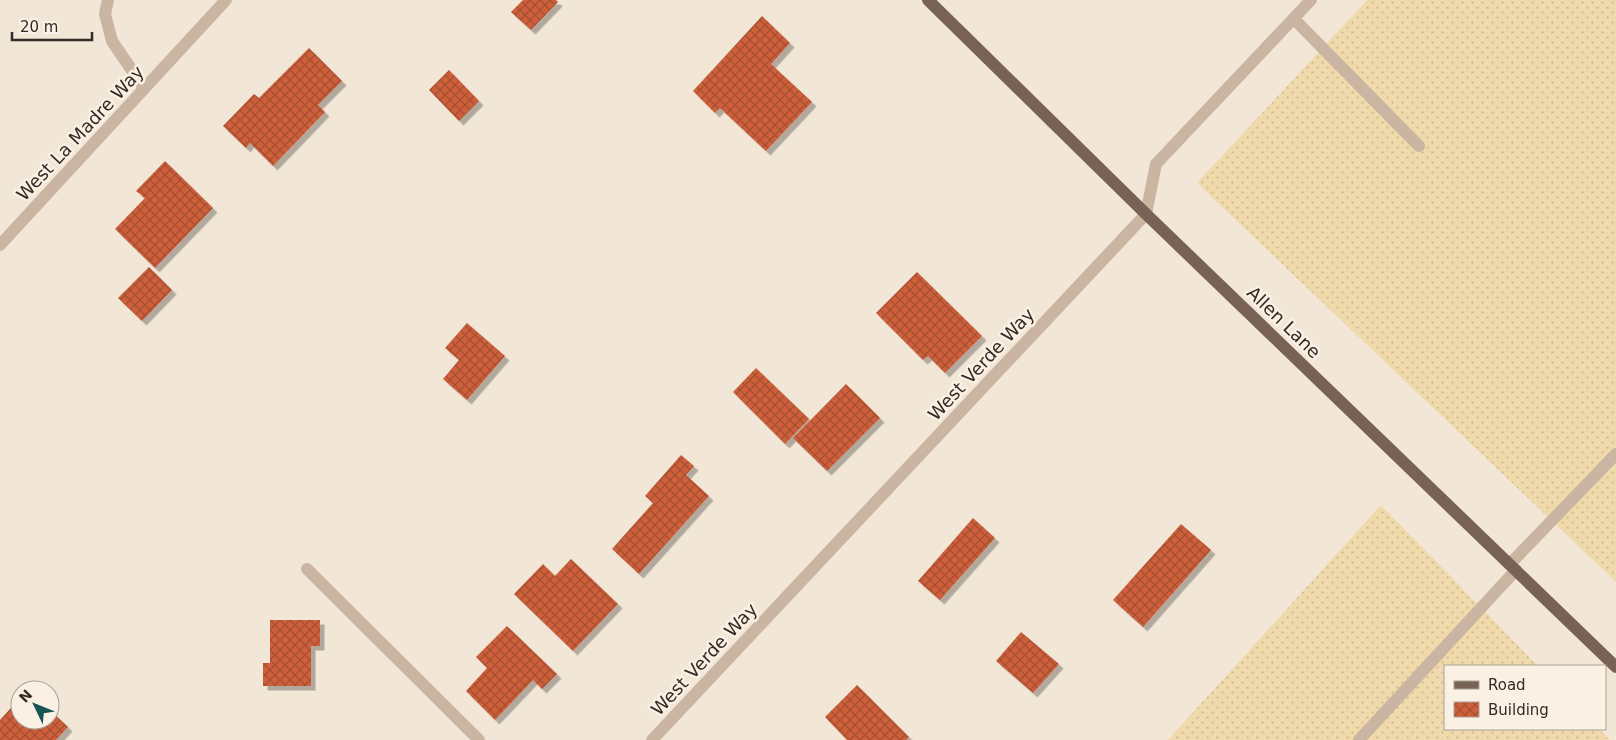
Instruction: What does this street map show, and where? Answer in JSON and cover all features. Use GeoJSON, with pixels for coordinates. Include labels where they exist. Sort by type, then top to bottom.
{"type":"FeatureCollection","features":[{"type":"Feature","properties":{"kind":"main road","name":"Allen Lane"},"geometry":{"type":"LineString","coordinates":[[928,0],[1146,214],[1616,667]]}},
{"type":"Feature","properties":{"kind":"street"},"geometry":{"type":"LineString","coordinates":[[108,0],[105,14],[112,41],[144,88]]}},
{"type":"Feature","properties":{"kind":"street","name":"West La Madre Way"},"geometry":{"type":"LineString","coordinates":[[0,245],[226,0]]}},
{"type":"Feature","properties":{"kind":"street"},"geometry":{"type":"LineString","coordinates":[[1146,214],[1156,164],[1312,0]]}},
{"type":"Feature","properties":{"kind":"street"},"geometry":{"type":"LineString","coordinates":[[1294,19],[1420,146]]}},
{"type":"Feature","properties":{"kind":"street","name":"West Verde Way"},"geometry":{"type":"LineString","coordinates":[[652,740],[1146,214]]}},
{"type":"Feature","properties":{"kind":"street"},"geometry":{"type":"LineString","coordinates":[[1359,740],[1616,454]]}},
{"type":"Feature","properties":{"kind":"street"},"geometry":{"type":"LineString","coordinates":[[307,569],[479,740]]}},
{"type":"Feature","properties":{"kind":"sand"},"geometry":{"type":"Polygon","coordinates":[[[1367,0],[1616,0],[1616,582],[1197,183],[1367,0]]]}},
{"type":"Feature","properties":{"kind":"sand"},"geometry":{"type":"Polygon","coordinates":[[[1381,505],[1537,665],[1444,665],[1444,730],[1600,730],[1610,740],[1168,740],[1381,505]]]}},
{"type":"Feature","properties":{"kind":"building"},"geometry":{"type":"Polygon","coordinates":[[[523,0],[556,0],[558,2],[531,30],[511,12],[523,0]]]}},
{"type":"Feature","properties":{"kind":"building"},"geometry":{"type":"Polygon","coordinates":[[[762,16],[790,43],[771,64],[812,102],[766,151],[720,108],[715,113],[693,91],[762,16]]]}},
{"type":"Feature","properties":{"kind":"building"},"geometry":{"type":"Polygon","coordinates":[[[309,48],[342,81],[318,105],[325,112],[273,166],[250,143],[246,148],[223,126],[254,94],[259,98],[309,48]]]}},
{"type":"Feature","properties":{"kind":"building"},"geometry":{"type":"Polygon","coordinates":[[[449,70],[479,101],[459,121],[429,90],[449,70]]]}},
{"type":"Feature","properties":{"kind":"building"},"geometry":{"type":"Polygon","coordinates":[[[165,161],[213,208],[155,268],[115,229],[145,198],[136,191],[165,161]]]}},
{"type":"Feature","properties":{"kind":"building"},"geometry":{"type":"Polygon","coordinates":[[[149,267],[172,290],[142,321],[118,298],[149,267]]]}},
{"type":"Feature","properties":{"kind":"building"},"geometry":{"type":"Polygon","coordinates":[[[917,272],[982,336],[945,373],[928,356],[923,360],[876,313],[917,272]]]}},
{"type":"Feature","properties":{"kind":"building"},"geometry":{"type":"Polygon","coordinates":[[[467,323],[505,356],[467,400],[443,379],[459,360],[445,348],[467,323]]]}},
{"type":"Feature","properties":{"kind":"building"},"geometry":{"type":"Polygon","coordinates":[[[756,368],[809,419],[785,444],[733,392],[756,368]]]}},
{"type":"Feature","properties":{"kind":"building"},"geometry":{"type":"Polygon","coordinates":[[[846,384],[880,418],[827,471],[793,438],[846,384]]]}},
{"type":"Feature","properties":{"kind":"building"},"geometry":{"type":"Polygon","coordinates":[[[681,455],[694,466],[686,475],[709,496],[639,574],[612,549],[653,503],[645,496],[681,455]]]}},
{"type":"Feature","properties":{"kind":"building"},"geometry":{"type":"Polygon","coordinates":[[[973,518],[995,538],[940,600],[918,581],[973,518]]]}},
{"type":"Feature","properties":{"kind":"building"},"geometry":{"type":"Polygon","coordinates":[[[1181,524],[1211,550],[1143,627],[1113,600],[1181,524]]]}},
{"type":"Feature","properties":{"kind":"building"},"geometry":{"type":"Polygon","coordinates":[[[571,559],[618,604],[573,651],[514,594],[543,564],[555,576],[571,559]]]}},
{"type":"Feature","properties":{"kind":"building"},"geometry":{"type":"Polygon","coordinates":[[[270,620],[320,620],[320,646],[311,646],[311,686],[263,686],[263,663],[270,663],[270,620]]]}},
{"type":"Feature","properties":{"kind":"building"},"geometry":{"type":"Polygon","coordinates":[[[507,626],[557,674],[542,689],[533,680],[495,720],[466,691],[487,668],[476,657],[507,626]]]}},
{"type":"Feature","properties":{"kind":"building"},"geometry":{"type":"Polygon","coordinates":[[[1021,632],[1059,664],[1033,693],[996,661],[1021,632]]]}},
{"type":"Feature","properties":{"kind":"building"},"geometry":{"type":"Polygon","coordinates":[[[857,685],[909,737],[906,740],[847,740],[825,717],[857,685]]]}},
{"type":"Feature","properties":{"kind":"building"},"geometry":{"type":"Polygon","coordinates":[[[10,709],[10,730],[60,730],[60,719],[68,727],[56,740],[0,740],[0,720],[10,709]]]}}]}
